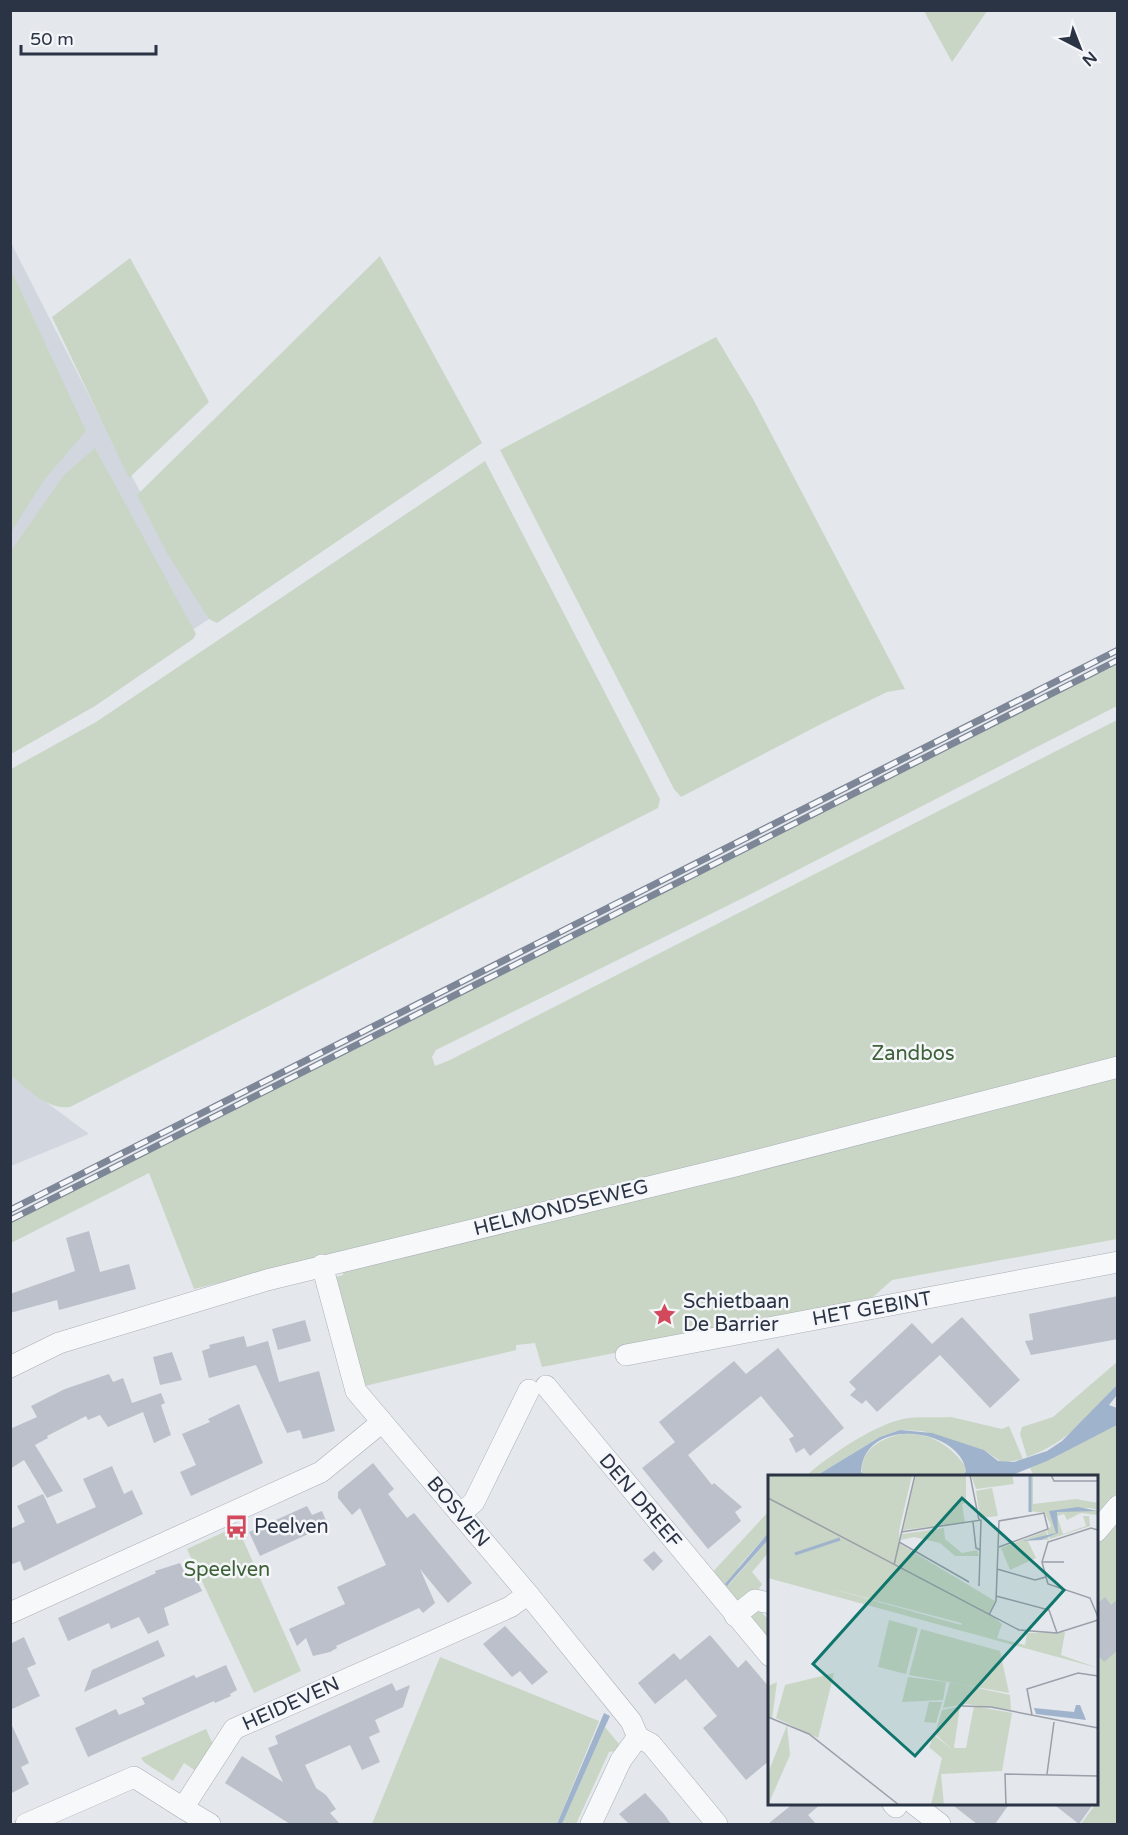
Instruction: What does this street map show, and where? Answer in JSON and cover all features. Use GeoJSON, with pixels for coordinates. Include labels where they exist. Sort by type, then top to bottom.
{"type":"FeatureCollection","features":[{"type":"Feature","properties":{"kind":"street","name":"HELMONDSEWEG"},"geometry":{"type":"LineString","coordinates":[[10,1367],[59,1343],[322,1265],[735,1166],[1118,1067]]}},
{"type":"Feature","properties":{"kind":"street","name":"HET GEBINT"},"geometry":{"type":"LineString","coordinates":[[626,1355],[1118,1262]]}},
{"type":"Feature","properties":{"kind":"street","name":"BOSVEN"},"geometry":{"type":"LineString","coordinates":[[322,1265],[356,1391],[528,1593],[631,1721],[638,1737],[651,1744],[717,1824]]}},
{"type":"Feature","properties":{"kind":"street","name":"DEN DREEF"},"geometry":{"type":"LineString","coordinates":[[460,1514],[474,1502],[537,1388],[768,1654]]}},
{"type":"Feature","properties":{"kind":"street"},"geometry":{"type":"LineString","coordinates":[[10,1613],[321,1472],[382,1422]]}},
{"type":"Feature","properties":{"kind":"street"},"geometry":{"type":"LineString","coordinates":[[1098,1530],[1118,1506]]}},
{"type":"Feature","properties":{"kind":"street","name":"HEIDEVEN"},"geometry":{"type":"LineString","coordinates":[[183,1808],[234,1729],[510,1607],[528,1593]]}},
{"type":"Feature","properties":{"kind":"street"},"geometry":{"type":"LineString","coordinates":[[735,1616],[755,1600],[768,1603]]}},
{"type":"Feature","properties":{"kind":"street"},"geometry":{"type":"LineString","coordinates":[[591,1824],[621,1760],[638,1737]]}},
{"type":"Feature","properties":{"kind":"street"},"geometry":{"type":"LineString","coordinates":[[26,1824],[134,1777],[210,1824]]}},
{"type":"Feature","properties":{"kind":"street"},"geometry":{"type":"LineString","coordinates":[[902,1805],[939,1824]]}},
{"type":"Feature","properties":{"kind":"shaded area"},"geometry":{"type":"Polygon","coordinates":[[[10,241],[103,423],[209,619],[11,749],[10,241]]]}},
{"type":"Feature","properties":{"kind":"shaded area"},"geometry":{"type":"Polygon","coordinates":[[[11,1076],[89,1134],[11,1166],[11,1076]]]}},
{"type":"Feature","properties":{"kind":"green space"},"geometry":{"type":"Polygon","coordinates":[[[924,11],[987,11],[952,62],[924,11]]]}},
{"type":"Feature","properties":{"kind":"green space"},"geometry":{"type":"Polygon","coordinates":[[[380,256],[482,443],[217,623],[209,619],[168,555],[137,495],[380,256]]]}},
{"type":"Feature","properties":{"kind":"green space"},"geometry":{"type":"Polygon","coordinates":[[[130,258],[209,402],[129,478],[52,317],[130,258]]]}},
{"type":"Feature","properties":{"kind":"green space"},"geometry":{"type":"Polygon","coordinates":[[[11,270],[86,431],[44,480],[11,532],[11,270]]]}},
{"type":"Feature","properties":{"kind":"green space"},"geometry":{"type":"Polygon","coordinates":[[[716,337],[753,399],[905,689],[887,692],[681,797],[674,789],[500,450],[716,337]]]}},
{"type":"Feature","properties":{"kind":"green space"},"geometry":{"type":"Polygon","coordinates":[[[95,448],[196,634],[193,639],[95,706],[11,754],[11,551],[64,475],[95,448]]]}},
{"type":"Feature","properties":{"kind":"green space"},"geometry":{"type":"Polygon","coordinates":[[[485,461],[660,799],[658,808],[70,1107],[53,1105],[38,1098],[11,1076],[11,769],[96,722],[485,461]]]}},
{"type":"Feature","properties":{"kind":"green space","name":"Zandbos"},"geometry":{"type":"Polygon","coordinates":[[[1117,664],[1117,706],[743,898],[436,1050],[432,1057],[435,1066],[450,1060],[1117,720],[1117,1239],[892,1280],[864,1305],[542,1367],[535,1343],[516,1345],[516,1350],[365,1386],[333,1278],[343,1275],[344,1252],[194,1289],[149,1173],[11,1243],[10,1220],[1117,664]]]}},
{"type":"Feature","properties":{"kind":"green space"},"geometry":{"type":"Polygon","coordinates":[[[1117,1362],[1117,1385],[1097,1407],[1066,1436],[1027,1457],[1020,1434],[1022,1427],[1053,1417],[1117,1362]]]}},
{"type":"Feature","properties":{"kind":"green space"},"geometry":{"type":"Polygon","coordinates":[[[921,1417],[951,1417],[1002,1429],[1009,1426],[1023,1459],[1003,1463],[984,1450],[922,1431],[900,1430],[880,1437],[818,1475],[807,1475],[852,1442],[879,1428],[891,1422],[921,1417]]]}},
{"type":"Feature","properties":{"kind":"green space"},"geometry":{"type":"Polygon","coordinates":[[[1117,1425],[1117,1493],[1098,1512],[1098,1475],[1034,1475],[1030,1468],[1117,1425]]]}},
{"type":"Feature","properties":{"kind":"green space"},"geometry":{"type":"Polygon","coordinates":[[[914,1434],[939,1442],[953,1452],[965,1466],[966,1471],[964,1475],[862,1474],[864,1457],[874,1445],[897,1435],[914,1434]]]}},
{"type":"Feature","properties":{"kind":"green space"},"geometry":{"type":"Polygon","coordinates":[[[768,1512],[768,1533],[740,1565],[728,1586],[768,1540],[768,1553],[752,1572],[762,1584],[755,1595],[738,1605],[709,1576],[768,1512]]]}},
{"type":"Feature","properties":{"kind":"green space"},"geometry":{"type":"Polygon","coordinates":[[[1117,1520],[1117,1824],[1081,1824],[1095,1805],[1098,1805],[1100,1798],[1098,1796],[1098,1545],[1117,1520]]]}},
{"type":"Feature","properties":{"kind":"green space","name":"Speelven"},"geometry":{"type":"Polygon","coordinates":[[[237,1526],[301,1671],[254,1693],[187,1549],[237,1526]]]}},
{"type":"Feature","properties":{"kind":"green space"},"geometry":{"type":"Polygon","coordinates":[[[754,1605],[768,1619],[768,1647],[743,1616],[754,1605]]]}},
{"type":"Feature","properties":{"kind":"green space"},"geometry":{"type":"Polygon","coordinates":[[[440,1657],[599,1721],[557,1824],[372,1824],[440,1657]]]}},
{"type":"Feature","properties":{"kind":"green space"},"geometry":{"type":"Polygon","coordinates":[[[605,1727],[619,1744],[615,1751],[609,1752],[576,1824],[562,1824],[605,1727]]]}},
{"type":"Feature","properties":{"kind":"green space"},"geometry":{"type":"Polygon","coordinates":[[[206,1729],[215,1749],[199,1773],[184,1763],[173,1781],[141,1758],[206,1729]]]}},
{"type":"Feature","properties":{"kind":"water"},"geometry":{"type":"Polygon","coordinates":[[[1117,1385],[1117,1395],[1109,1405],[1117,1408],[1117,1425],[1047,1461],[1012,1475],[964,1475],[966,1471],[960,1456],[947,1445],[931,1437],[912,1434],[894,1435],[878,1442],[866,1454],[861,1472],[865,1475],[818,1475],[880,1437],[900,1430],[932,1433],[984,1450],[998,1461],[1014,1462],[1047,1451],[1062,1441],[1117,1385]]]}},
{"type":"Feature","properties":{"kind":"water"},"geometry":{"type":"Polygon","coordinates":[[[768,1533],[768,1540],[727,1586],[725,1584],[768,1533]]]}},
{"type":"Feature","properties":{"kind":"water"},"geometry":{"type":"Polygon","coordinates":[[[604,1713],[610,1716],[562,1824],[557,1824],[604,1713]]]}},
{"type":"Feature","properties":{"kind":"building"},"geometry":{"type":"Polygon","coordinates":[[[89,1231],[100,1272],[129,1264],[136,1289],[59,1310],[57,1300],[10,1313],[10,1294],[75,1271],[66,1238],[89,1231]]]}},
{"type":"Feature","properties":{"kind":"building"},"geometry":{"type":"Polygon","coordinates":[[[1118,1296],[1118,1339],[1031,1355],[1025,1341],[1033,1340],[1029,1314],[1118,1296]]]}},
{"type":"Feature","properties":{"kind":"building"},"geometry":{"type":"Polygon","coordinates":[[[962,1317],[1020,1380],[990,1408],[940,1355],[877,1412],[866,1400],[862,1404],[850,1395],[856,1389],[849,1382],[912,1323],[932,1344],[962,1317]]]}},
{"type":"Feature","properties":{"kind":"building"},"geometry":{"type":"Polygon","coordinates":[[[305,1320],[311,1341],[278,1350],[272,1329],[305,1320]]]}},
{"type":"Feature","properties":{"kind":"building"},"geometry":{"type":"Polygon","coordinates":[[[244,1336],[247,1347],[268,1341],[279,1382],[319,1371],[335,1431],[303,1439],[300,1430],[287,1433],[256,1365],[209,1378],[202,1351],[210,1348],[209,1345],[244,1336]]]}},
{"type":"Feature","properties":{"kind":"building"},"geometry":{"type":"Polygon","coordinates":[[[778,1348],[844,1428],[810,1456],[804,1448],[796,1453],[789,1439],[794,1436],[761,1396],[688,1455],[712,1485],[714,1483],[742,1507],[735,1512],[741,1521],[708,1549],[642,1468],[675,1442],[659,1422],[734,1361],[746,1374],[778,1348]]]}},
{"type":"Feature","properties":{"kind":"building"},"geometry":{"type":"Polygon","coordinates":[[[172,1352],[182,1380],[160,1385],[153,1357],[172,1352]]]}},
{"type":"Feature","properties":{"kind":"building"},"geometry":{"type":"Polygon","coordinates":[[[109,1374],[113,1382],[123,1378],[132,1403],[161,1393],[165,1403],[161,1405],[171,1435],[154,1443],[143,1412],[108,1427],[100,1415],[88,1420],[86,1416],[47,1436],[48,1438],[35,1445],[63,1491],[47,1498],[24,1460],[10,1469],[10,1429],[37,1417],[31,1406],[65,1389],[109,1374]]]}},
{"type":"Feature","properties":{"kind":"building"},"geometry":{"type":"Polygon","coordinates":[[[239,1404],[263,1463],[191,1496],[180,1472],[196,1465],[182,1434],[210,1422],[208,1419],[239,1404]]]}},
{"type":"Feature","properties":{"kind":"building"},"geometry":{"type":"Polygon","coordinates":[[[373,1463],[394,1489],[388,1494],[407,1518],[414,1513],[472,1583],[448,1603],[420,1569],[435,1603],[423,1613],[419,1608],[336,1646],[337,1648],[330,1652],[313,1656],[306,1638],[297,1646],[289,1629],[345,1604],[337,1587],[386,1565],[360,1508],[352,1515],[338,1498],[338,1492],[373,1463]]]}},
{"type":"Feature","properties":{"kind":"building"},"geometry":{"type":"Polygon","coordinates":[[[112,1466],[124,1494],[132,1490],[143,1514],[24,1571],[20,1561],[10,1565],[10,1529],[25,1522],[17,1506],[43,1494],[57,1524],[96,1507],[83,1479],[112,1466]]]}},
{"type":"Feature","properties":{"kind":"building"},"geometry":{"type":"Polygon","coordinates":[[[307,1506],[312,1515],[322,1511],[328,1525],[260,1556],[249,1532],[307,1506]]]}},
{"type":"Feature","properties":{"kind":"building"},"geometry":{"type":"Polygon","coordinates":[[[654,1551],[663,1561],[653,1571],[643,1560],[654,1551]]]}},
{"type":"Feature","properties":{"kind":"building"},"geometry":{"type":"Polygon","coordinates":[[[180,1563],[187,1578],[194,1574],[202,1591],[164,1608],[169,1625],[148,1634],[139,1617],[111,1629],[109,1623],[68,1641],[58,1618],[156,1573],[155,1571],[180,1563]]]}},
{"type":"Feature","properties":{"kind":"building"},"geometry":{"type":"Polygon","coordinates":[[[1105,1597],[1111,1605],[1118,1599],[1118,1650],[1104,1662],[1098,1655],[1098,1603],[1105,1597]]]}},
{"type":"Feature","properties":{"kind":"building"},"geometry":{"type":"Polygon","coordinates":[[[505,1626],[548,1672],[532,1685],[520,1671],[512,1677],[483,1644],[505,1626]]]}},
{"type":"Feature","properties":{"kind":"building"},"geometry":{"type":"Polygon","coordinates":[[[710,1635],[738,1668],[746,1660],[768,1686],[768,1762],[746,1780],[703,1728],[717,1716],[686,1679],[655,1704],[638,1683],[674,1653],[680,1660],[710,1635]]]}},
{"type":"Feature","properties":{"kind":"building"},"geometry":{"type":"Polygon","coordinates":[[[24,1637],[36,1664],[27,1668],[40,1696],[10,1710],[10,1644],[24,1637]]]}},
{"type":"Feature","properties":{"kind":"building"},"geometry":{"type":"Polygon","coordinates":[[[158,1640],[165,1656],[84,1692],[92,1670],[158,1640]]]}},
{"type":"Feature","properties":{"kind":"building"},"geometry":{"type":"Polygon","coordinates":[[[226,1665],[237,1690],[230,1694],[231,1696],[215,1703],[214,1701],[88,1757],[75,1728],[116,1709],[119,1715],[145,1704],[142,1698],[194,1675],[196,1678],[226,1665]]]}},
{"type":"Feature","properties":{"kind":"building"},"geometry":{"type":"Polygon","coordinates":[[[392,1683],[396,1691],[410,1685],[403,1707],[375,1720],[380,1732],[369,1737],[380,1762],[362,1770],[350,1745],[305,1765],[316,1788],[326,1795],[336,1809],[330,1813],[340,1824],[290,1824],[225,1783],[242,1756],[283,1782],[268,1748],[278,1744],[275,1736],[392,1683]]]}},
{"type":"Feature","properties":{"kind":"building"},"geometry":{"type":"Polygon","coordinates":[[[10,1721],[29,1763],[21,1767],[29,1784],[10,1794],[10,1721]]]}},
{"type":"Feature","properties":{"kind":"building"},"geometry":{"type":"Polygon","coordinates":[[[645,1793],[671,1824],[629,1824],[619,1814],[645,1793]]]}},
{"type":"Feature","properties":{"kind":"building"},"geometry":{"type":"Polygon","coordinates":[[[792,1805],[820,1805],[808,1815],[816,1824],[768,1824],[792,1805]]]}},
{"type":"Feature","properties":{"kind":"building"},"geometry":{"type":"Polygon","coordinates":[[[953,1805],[1009,1805],[995,1824],[977,1824],[953,1805]]]}},
{"type":"Feature","properties":{"kind":"building"},"geometry":{"type":"Polygon","coordinates":[[[1055,1805],[1093,1805],[1079,1824],[1055,1805]]]}},
{"type":"Feature","properties":{"kind":"railway"},"geometry":{"type":"LineString","coordinates":[[10,1210],[1118,650]]}},
{"type":"Feature","properties":{"kind":"railway"},"geometry":{"type":"LineString","coordinates":[[10,1220],[1118,660]]}},
{"type":"Feature","properties":{"kind":"place","name":"Schietbaan De Barrier"},"geometry":{"type":"Point","coordinates":[665,1314]}},
{"type":"Feature","properties":{"kind":"place","name":"Peelven"},"geometry":{"type":"Point","coordinates":[236,1527]}}]}
